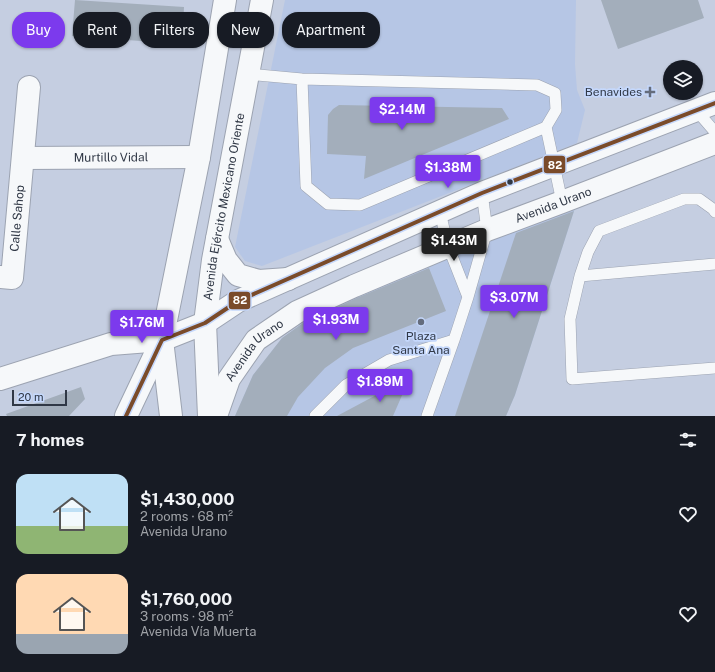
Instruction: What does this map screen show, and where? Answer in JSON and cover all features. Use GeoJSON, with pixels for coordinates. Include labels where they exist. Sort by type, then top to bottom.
{"type":"FeatureCollection","features":[{"type":"Feature","properties":{"kind":"main road"},"geometry":{"type":"LineString","coordinates":[[126,416],[162,340],[199,157],[225,0]]}},
{"type":"Feature","properties":{"kind":"main road","name":"Avenida Ejército Mexicano Oriente"},"geometry":{"type":"LineString","coordinates":[[208,416],[205,323],[213,260],[262,0]]}},
{"type":"Feature","properties":{"kind":"main road","name":"Calle Sahop"},"geometry":{"type":"LineString","coordinates":[[6,278],[23,158],[29,87]]}},
{"type":"Feature","properties":{"kind":"main road"},"geometry":{"type":"LineString","coordinates":[[0,379],[111,344],[162,340],[205,323],[238,301],[482,193],[706,107]]}},
{"type":"Feature","properties":{"kind":"main road","name":"Avenida Urano"},"geometry":{"type":"LineString","coordinates":[[216,416],[229,379],[256,340],[297,312],[354,286],[487,230],[715,143]]}},
{"type":"Feature","properties":{"kind":"main road","name":"Murtillo Vidal"},"geometry":{"type":"LineString","coordinates":[[23,158],[199,157]]}},
{"type":"Feature","properties":{"kind":"main road"},"geometry":{"type":"LineString","coordinates":[[217,239],[226,260],[238,275],[259,281],[288,279]]}},
{"type":"Feature","properties":{"kind":"main road"},"geometry":{"type":"LineString","coordinates":[[162,340],[171,416]]}},
{"type":"Feature","properties":{"kind":"lane"},"geometry":{"type":"LineString","coordinates":[[247,74],[302,80],[537,85],[555,93],[556,110],[546,127],[360,205],[328,204],[306,186],[302,80]]}},
{"type":"Feature","properties":{"kind":"lane"},"geometry":{"type":"LineString","coordinates":[[706,107],[715,132]]}},
{"type":"Feature","properties":{"kind":"lane"},"geometry":{"type":"LineString","coordinates":[[546,127],[562,202]]}},
{"type":"Feature","properties":{"kind":"lane"},"geometry":{"type":"LineString","coordinates":[[427,416],[468,297],[487,230],[482,193]]}},
{"type":"Feature","properties":{"kind":"lane"},"geometry":{"type":"LineString","coordinates":[[715,212],[699,199],[684,199],[599,231],[588,252],[580,276],[570,318],[572,379],[715,368]]}},
{"type":"Feature","properties":{"kind":"lane"},"geometry":{"type":"LineString","coordinates":[[440,212],[448,246],[468,297]]}},
{"type":"Feature","properties":{"kind":"lane"},"geometry":{"type":"LineString","coordinates":[[580,276],[715,264]]}},
{"type":"Feature","properties":{"kind":"lane"},"geometry":{"type":"LineString","coordinates":[[315,416],[346,385],[389,360],[454,340]]}},
{"type":"Feature","properties":{"kind":"shaded area"},"geometry":{"type":"Polygon","coordinates":[[[285,0],[576,0],[575,64],[577,90],[585,110],[577,143],[262,266],[245,261],[235,247],[282,15],[282,48],[380,48],[380,12],[283,12],[285,0]]]}},
{"type":"Feature","properties":{"kind":"shaded area","name":"Plaza Santa Ana"},"geometry":{"type":"Polygon","coordinates":[[[576,205],[515,395],[506,416],[235,416],[253,375],[282,338],[326,306],[576,205]]]}},
{"type":"Feature","properties":{"kind":"building"},"geometry":{"type":"Polygon","coordinates":[[[75,0],[184,7],[184,12],[139,12],[139,41],[131,40],[131,12],[74,12],[75,0]]]}},
{"type":"Feature","properties":{"kind":"building"},"geometry":{"type":"Polygon","coordinates":[[[601,0],[698,0],[704,18],[618,49],[601,0]]]}},
{"type":"Feature","properties":{"kind":"building"},"geometry":{"type":"Polygon","coordinates":[[[339,105],[502,108],[509,119],[364,179],[366,156],[327,154],[328,115],[339,105]]]}},
{"type":"Feature","properties":{"kind":"building"},"geometry":{"type":"Polygon","coordinates":[[[574,211],[515,395],[506,416],[455,416],[516,233],[574,211]]]}},
{"type":"Feature","properties":{"kind":"building"},"geometry":{"type":"Polygon","coordinates":[[[429,268],[446,311],[353,348],[325,368],[298,397],[287,416],[235,416],[253,375],[282,338],[303,323],[359,297],[429,268]]]}},
{"type":"Feature","properties":{"kind":"building"},"geometry":{"type":"Polygon","coordinates":[[[410,377],[393,416],[337,416],[410,377]]]}},
{"type":"Feature","properties":{"kind":"building"},"geometry":{"type":"Polygon","coordinates":[[[81,387],[85,399],[69,416],[7,416],[6,414],[81,387]]]}},
{"type":"Feature","properties":{"kind":"transit line","name":"82"},"geometry":{"type":"LineString","coordinates":[[126,416],[162,340],[205,323],[238,301],[482,193],[715,103]]}},
{"type":"Feature","properties":{"kind":"place","name":"Benavides"},"geometry":{"type":"Point","coordinates":[650,92]}},
{"type":"Feature","properties":{"kind":"place","name":"Plaza Santa Ana"},"geometry":{"type":"Point","coordinates":[421,322]}}]}
